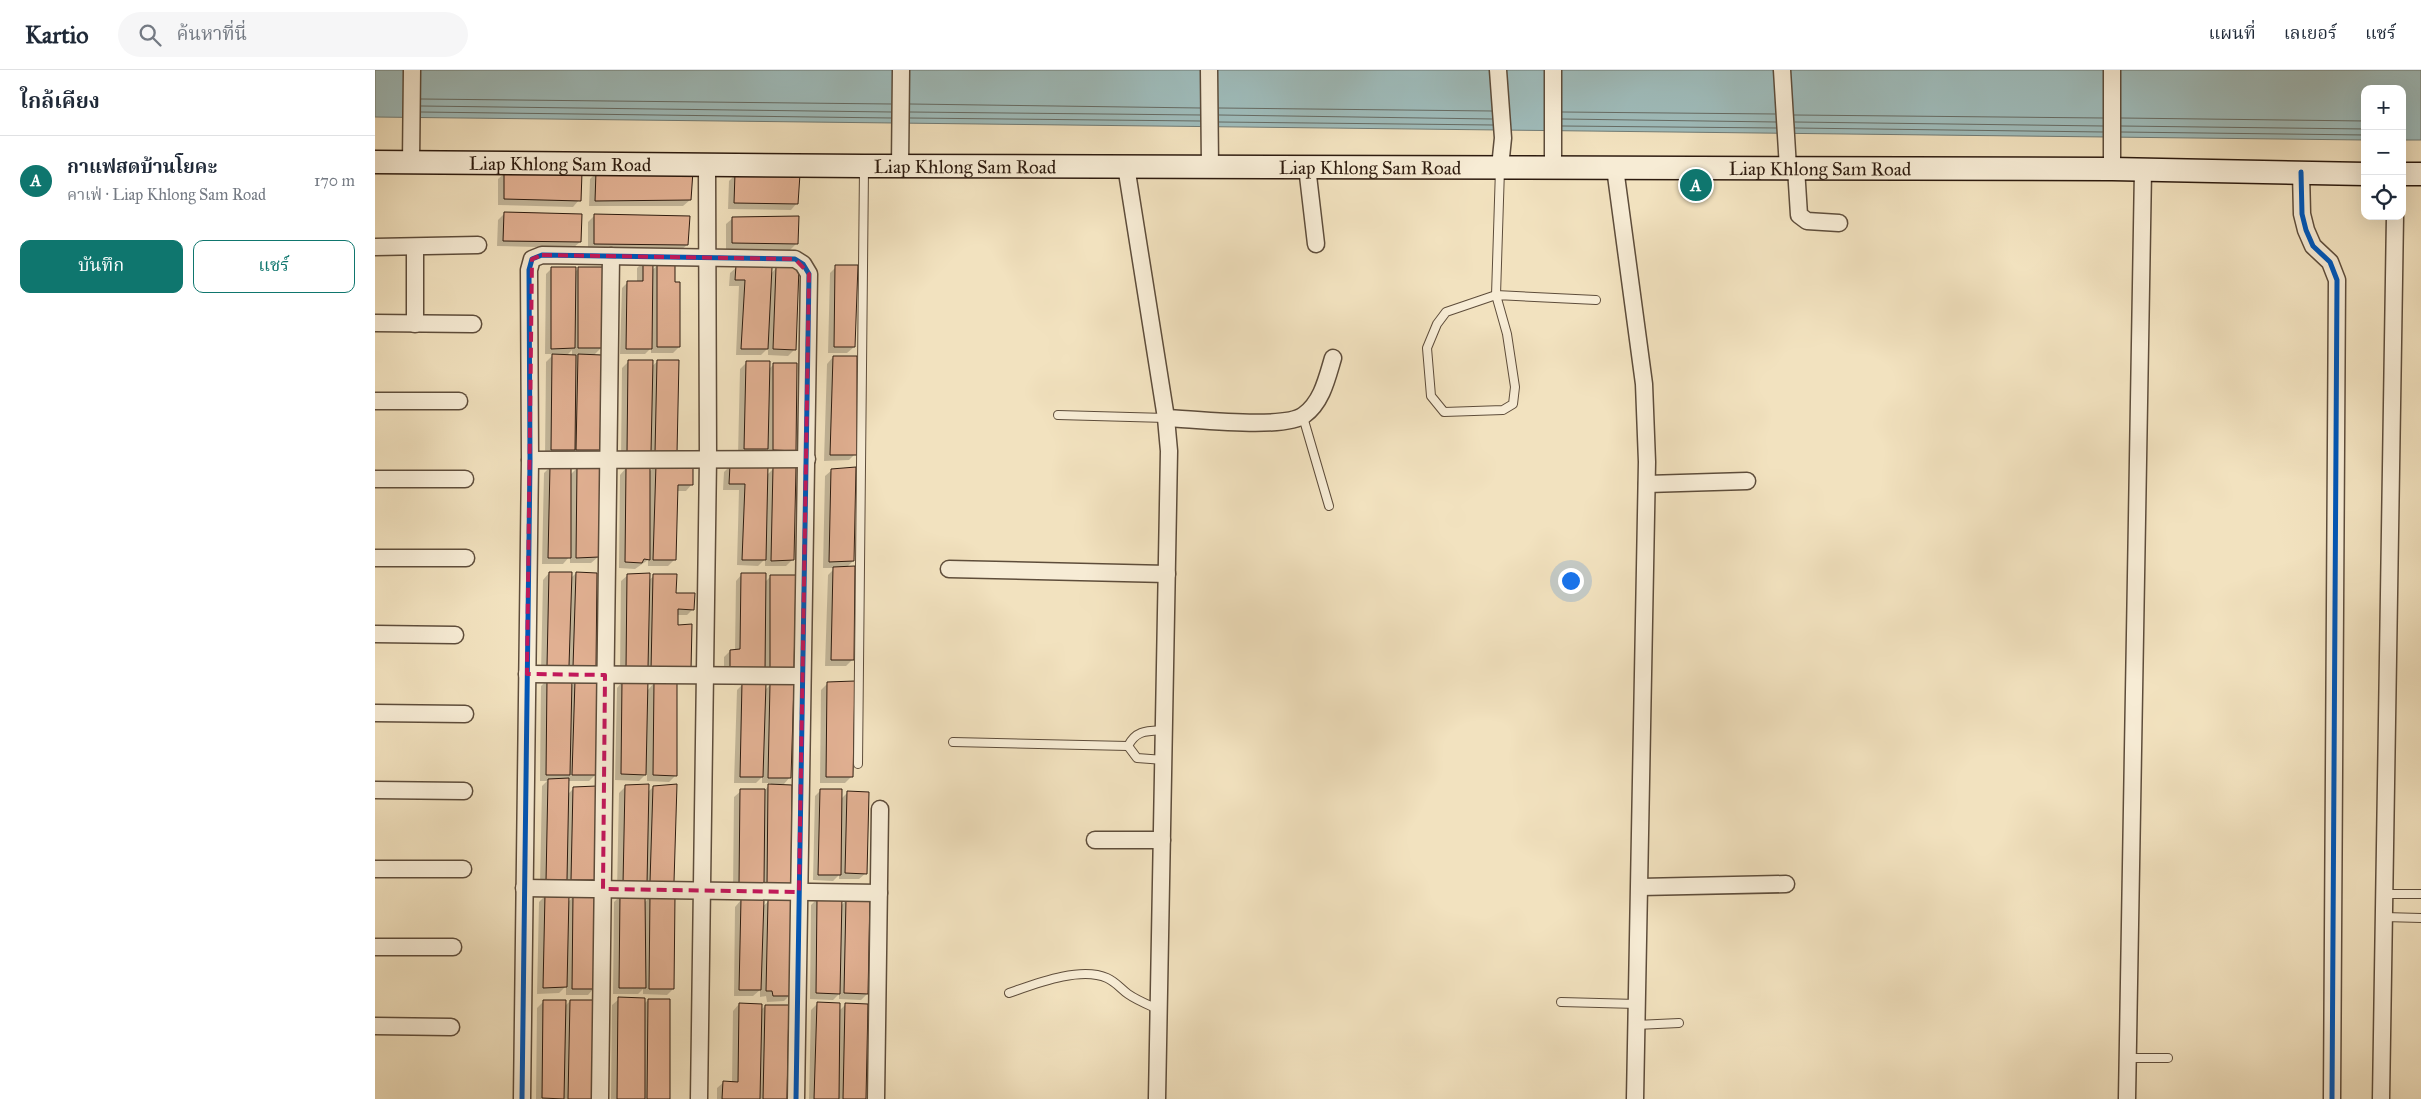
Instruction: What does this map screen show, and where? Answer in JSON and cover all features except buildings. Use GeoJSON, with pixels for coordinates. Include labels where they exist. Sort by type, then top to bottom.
{"type":"FeatureCollection","features":[{"type":"Feature","properties":{"kind":"main road","name":"Liap Khlong Sam Road"},"geometry":{"type":"LineString","coordinates":[[375,162],[900,167],[1553,168],[1792,168],[2112,163],[2143,170],[2361,174]]}},
{"type":"Feature","properties":{"kind":"main road"},"geometry":{"type":"LineString","coordinates":[[2406,174],[2421,174]]}},
{"type":"Feature","properties":{"kind":"street"},"geometry":{"type":"LineString","coordinates":[[411,163],[413,70]]}},
{"type":"Feature","properties":{"kind":"street"},"geometry":{"type":"LineString","coordinates":[[900,167],[901,70]]}},
{"type":"Feature","properties":{"kind":"street"},"geometry":{"type":"LineString","coordinates":[[1209,70],[1210,166]]}},
{"type":"Feature","properties":{"kind":"street"},"geometry":{"type":"LineString","coordinates":[[1498,70],[1503,138],[1500,167]]}},
{"type":"Feature","properties":{"kind":"street"},"geometry":{"type":"LineString","coordinates":[[1553,70],[1553,168]]}},
{"type":"Feature","properties":{"kind":"street"},"geometry":{"type":"LineString","coordinates":[[1782,70],[1787,136],[1799,216],[1807,221],[1839,223]]}},
{"type":"Feature","properties":{"kind":"street"},"geometry":{"type":"LineString","coordinates":[[2111,70],[2112,163]]}},
{"type":"Feature","properties":{"kind":"street"},"geometry":{"type":"LineString","coordinates":[[699,1099],[708,458],[707,166]]}},
{"type":"Feature","properties":{"kind":"street"},"geometry":{"type":"LineString","coordinates":[[1126,166],[1166,418],[1169,451],[1157,1099]]}},
{"type":"Feature","properties":{"kind":"street"},"geometry":{"type":"LineString","coordinates":[[1307,167],[1316,244]]}},
{"type":"Feature","properties":{"kind":"street"},"geometry":{"type":"LineString","coordinates":[[1615,168],[1645,384],[1647,484],[1635,1099]]}},
{"type":"Feature","properties":{"kind":"street"},"geometry":{"type":"LineString","coordinates":[[2127,1099],[2143,170]]}},
{"type":"Feature","properties":{"kind":"street"},"geometry":{"type":"LineString","coordinates":[[2301,172],[2302,214],[2306,230],[2313,246],[2330,262],[2337,280],[2332,1099]]}},
{"type":"Feature","properties":{"kind":"street"},"geometry":{"type":"LineString","coordinates":[[2381,1099],[2395,220]]}},
{"type":"Feature","properties":{"kind":"street"},"geometry":{"type":"LineString","coordinates":[[375,246],[478,245]]}},
{"type":"Feature","properties":{"kind":"street"},"geometry":{"type":"LineString","coordinates":[[415,247],[415,324]]}},
{"type":"Feature","properties":{"kind":"street"},"geometry":{"type":"LineString","coordinates":[[522,1099],[530,460],[529,270],[532,259],[542,255],[795,259],[803,264],[809,274],[796,1099]]}},
{"type":"Feature","properties":{"kind":"street"},"geometry":{"type":"LineString","coordinates":[[600,1099],[611,256]]}},
{"type":"Feature","properties":{"kind":"street"},"geometry":{"type":"LineString","coordinates":[[375,323],[473,324]]}},
{"type":"Feature","properties":{"kind":"street"},"geometry":{"type":"LineString","coordinates":[[1166,418],[1269,423],[1303,417],[1314,405],[1323,389],[1333,358]]}},
{"type":"Feature","properties":{"kind":"street"},"geometry":{"type":"LineString","coordinates":[[375,401],[459,401]]}},
{"type":"Feature","properties":{"kind":"street"},"geometry":{"type":"LineString","coordinates":[[530,460],[609,458],[807,459]]}},
{"type":"Feature","properties":{"kind":"street"},"geometry":{"type":"LineString","coordinates":[[375,479],[465,479]]}},
{"type":"Feature","properties":{"kind":"street"},"geometry":{"type":"LineString","coordinates":[[1647,484],[1747,481]]}},
{"type":"Feature","properties":{"kind":"street"},"geometry":{"type":"LineString","coordinates":[[375,558],[466,558]]}},
{"type":"Feature","properties":{"kind":"street"},"geometry":{"type":"LineString","coordinates":[[949,569],[1167,574]]}},
{"type":"Feature","properties":{"kind":"street"},"geometry":{"type":"LineString","coordinates":[[375,634],[455,635]]}},
{"type":"Feature","properties":{"kind":"street"},"geometry":{"type":"LineString","coordinates":[[527,674],[802,676]]}},
{"type":"Feature","properties":{"kind":"street"},"geometry":{"type":"LineString","coordinates":[[375,713],[465,714]]}},
{"type":"Feature","properties":{"kind":"street"},"geometry":{"type":"LineString","coordinates":[[375,790],[464,791]]}},
{"type":"Feature","properties":{"kind":"street"},"geometry":{"type":"LineString","coordinates":[[876,1099],[880,809]]}},
{"type":"Feature","properties":{"kind":"street"},"geometry":{"type":"LineString","coordinates":[[1095,840],[1162,840]]}},
{"type":"Feature","properties":{"kind":"street"},"geometry":{"type":"LineString","coordinates":[[375,869],[463,869]]}},
{"type":"Feature","properties":{"kind":"street"},"geometry":{"type":"LineString","coordinates":[[1639,887],[1786,884]]}},
{"type":"Feature","properties":{"kind":"street"},"geometry":{"type":"LineString","coordinates":[[524,888],[879,892]]}},
{"type":"Feature","properties":{"kind":"street"},"geometry":{"type":"LineString","coordinates":[[375,948],[453,947]]}},
{"type":"Feature","properties":{"kind":"street"},"geometry":{"type":"LineString","coordinates":[[375,1026],[451,1027]]}},
{"type":"Feature","properties":{"kind":"lane"},"geometry":{"type":"LineString","coordinates":[[858,764],[865,166]]}},
{"type":"Feature","properties":{"kind":"lane"},"geometry":{"type":"LineString","coordinates":[[1500,167],[1496,295],[1507,334],[1515,387],[1513,404],[1503,410],[1443,412],[1431,396],[1427,348],[1437,324],[1446,312],[1496,295],[1596,300]]}},
{"type":"Feature","properties":{"kind":"lane"},"geometry":{"type":"LineString","coordinates":[[1058,415],[1166,418]]}},
{"type":"Feature","properties":{"kind":"lane"},"geometry":{"type":"LineString","coordinates":[[1303,417],[1329,506]]}},
{"type":"Feature","properties":{"kind":"lane"},"geometry":{"type":"LineString","coordinates":[[1128,746],[1132,737],[1139,732],[1164,730]]}},
{"type":"Feature","properties":{"kind":"lane"},"geometry":{"type":"LineString","coordinates":[[953,742],[1128,746]]}},
{"type":"Feature","properties":{"kind":"lane"},"geometry":{"type":"LineString","coordinates":[[1128,746],[1137,758],[1164,760]]}},
{"type":"Feature","properties":{"kind":"lane"},"geometry":{"type":"LineString","coordinates":[[2384,894],[2421,894]]}},
{"type":"Feature","properties":{"kind":"lane"},"geometry":{"type":"LineString","coordinates":[[2384,917],[2421,918]]}},
{"type":"Feature","properties":{"kind":"lane"},"geometry":{"type":"LineString","coordinates":[[1009,993],[1048,980],[1092,974],[1105,977],[1117,983],[1128,994],[1159,1010]]}},
{"type":"Feature","properties":{"kind":"lane"},"geometry":{"type":"LineString","coordinates":[[1561,1002],[1637,1004]]}},
{"type":"Feature","properties":{"kind":"lane"},"geometry":{"type":"LineString","coordinates":[[1636,1025],[1679,1023]]}},
{"type":"Feature","properties":{"kind":"lane"},"geometry":{"type":"LineString","coordinates":[[2128,1058],[2167,1058]]}},
{"type":"Feature","properties":{"kind":"highlighted area"},"geometry":{"type":"Polygon","coordinates":[[[542,255],[795,259],[809,274],[799,892],[603,889],[605,675],[527,674],[532,259],[542,255]]]}},
{"type":"Feature","properties":{"kind":"water"},"geometry":{"type":"Polygon","coordinates":[[[375,70],[2421,70],[2421,140],[2406,140],[2406,85],[2361,85],[2361,140],[375,117],[375,70]]]}},
{"type":"Feature","properties":{"kind":"cycle path"},"geometry":{"type":"LineString","coordinates":[[2301,172],[2302,214],[2306,230],[2313,246],[2330,262],[2337,280],[2332,1099]]}},
{"type":"Feature","properties":{"kind":"cycle path"},"geometry":{"type":"LineString","coordinates":[[522,1099],[530,460],[529,270],[532,259],[542,255],[795,259],[803,264],[809,274],[796,1099]]}},
{"type":"Feature","properties":{"kind":"place","name":"กาแฟสดบ้านโยคะ"},"geometry":{"type":"Point","coordinates":[1696,185]}}]}
